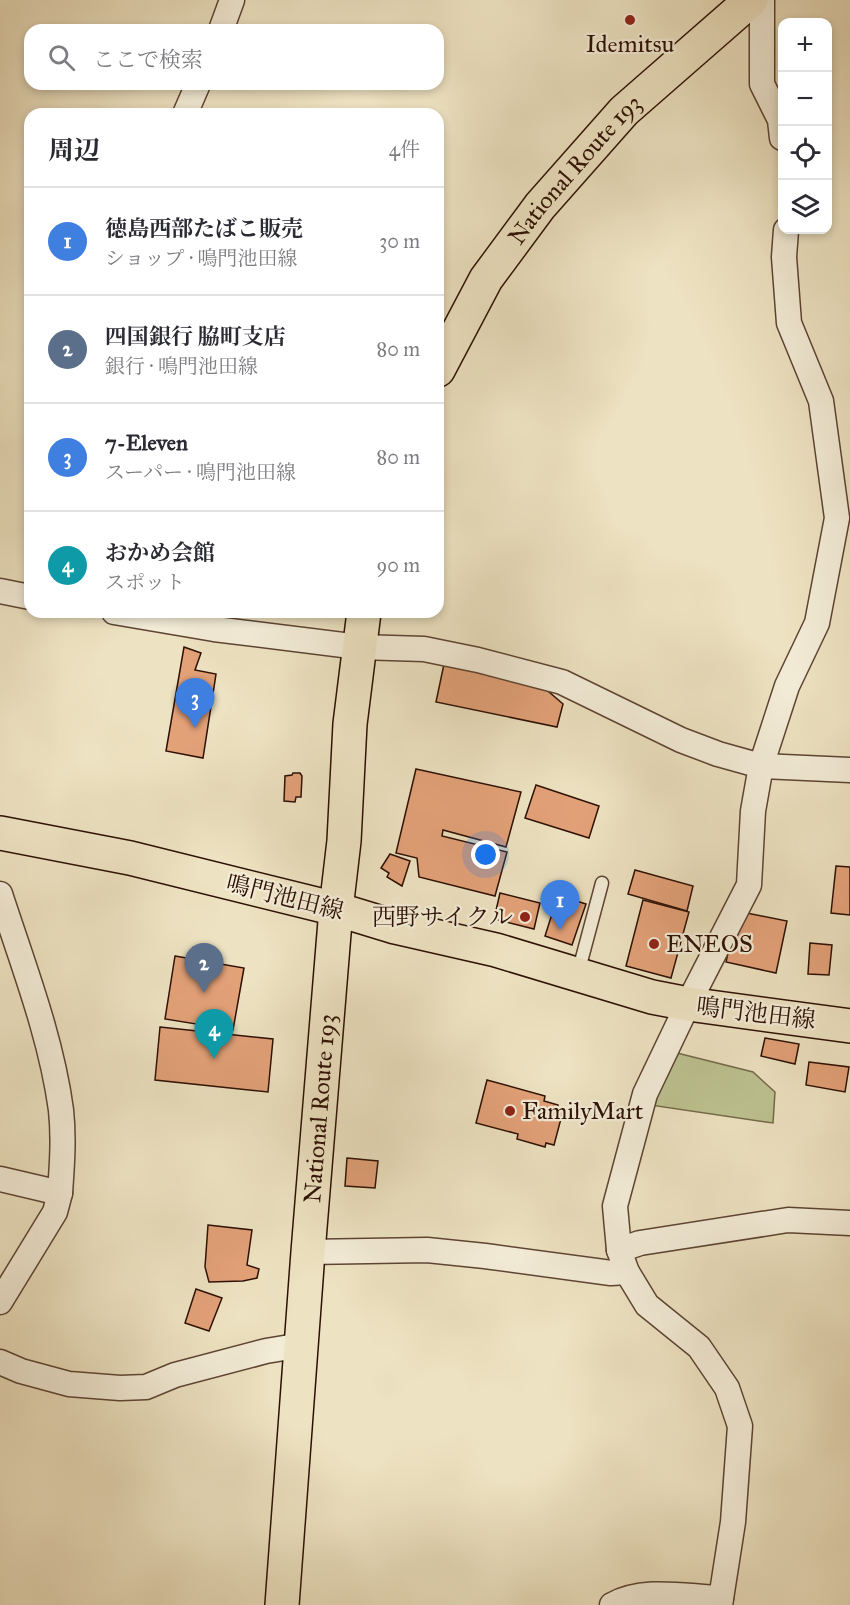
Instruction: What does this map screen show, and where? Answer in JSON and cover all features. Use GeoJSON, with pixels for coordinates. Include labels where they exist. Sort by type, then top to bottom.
{"type":"FeatureCollection","features":[{"type":"Feature","properties":{"kind":"main road","name":"National Route 193"},"geometry":{"type":"LineString","coordinates":[[444,359],[486,279],[540,206],[624,111],[751,0]]}},
{"type":"Feature","properties":{"kind":"main road","name":"National Route 193"},"geometry":{"type":"LineString","coordinates":[[282,1605],[308,1252],[336,909],[344,841],[350,724],[363,618]]}},
{"type":"Feature","properties":{"kind":"main road","name":"鳴門池田線"},"geometry":{"type":"LineString","coordinates":[[0,832],[130,858],[336,909],[395,927],[496,950],[652,997],[850,1026]]}},
{"type":"Feature","properties":{"kind":"street"},"geometry":{"type":"LineString","coordinates":[[223,24],[232,0]]}},
{"type":"Feature","properties":{"kind":"street"},"geometry":{"type":"LineString","coordinates":[[762,0],[762,84],[781,126]]}},
{"type":"Feature","properties":{"kind":"street"},"geometry":{"type":"LineString","coordinates":[[188,108],[195,90]]}},
{"type":"Feature","properties":{"kind":"street"},"geometry":{"type":"LineString","coordinates":[[612,1605],[640,1594],[720,1602],[733,1522],[740,1426],[727,1388],[699,1347],[647,1305],[627,1272],[619,1250],[615,1206],[645,1094],[749,885],[753,811],[761,766],[787,686],[817,623],[837,518],[821,401],[789,323],[784,257],[786,234]]}},
{"type":"Feature","properties":{"kind":"street"},"geometry":{"type":"LineString","coordinates":[[0,591],[24,596]]}},
{"type":"Feature","properties":{"kind":"street"},"geometry":{"type":"LineString","coordinates":[[149,618],[214,629],[359,647],[424,649],[478,660],[562,682],[681,740],[718,754],[761,766],[850,770]]}},
{"type":"Feature","properties":{"kind":"street"},"geometry":{"type":"LineString","coordinates":[[0,894],[46,1039],[61,1111],[63,1159],[60,1193],[55,1212],[0,1302]]}},
{"type":"Feature","properties":{"kind":"street"},"geometry":{"type":"LineString","coordinates":[[0,1179],[60,1193]]}},
{"type":"Feature","properties":{"kind":"street"},"geometry":{"type":"LineString","coordinates":[[619,1250],[640,1243],[788,1220],[850,1223]]}},
{"type":"Feature","properties":{"kind":"street"},"geometry":{"type":"LineString","coordinates":[[308,1252],[427,1250],[611,1273],[627,1272]]}},
{"type":"Feature","properties":{"kind":"street"},"geometry":{"type":"LineString","coordinates":[[0,1362],[21,1371],[69,1384],[120,1388],[146,1387],[186,1372],[266,1351],[302,1345]]}},
{"type":"Feature","properties":{"kind":"lane"},"geometry":{"type":"LineString","coordinates":[[578,974],[602,884]]}},
{"type":"Feature","properties":{"kind":"green space"},"geometry":{"type":"Polygon","coordinates":[[[673,1052],[753,1072],[775,1092],[773,1123],[650,1105],[673,1052]]]}},
{"type":"Feature","properties":{"kind":"building"},"geometry":{"type":"Polygon","coordinates":[[[184,647],[201,653],[195,670],[216,674],[203,758],[166,751],[184,647]]]}},
{"type":"Feature","properties":{"kind":"building"},"geometry":{"type":"Polygon","coordinates":[[[444,664],[542,686],[563,704],[557,727],[436,702],[444,664]]]}},
{"type":"Feature","properties":{"kind":"building"},"geometry":{"type":"Polygon","coordinates":[[[416,769],[521,792],[506,847],[443,830],[442,836],[507,852],[495,896],[419,877],[417,858],[396,853],[416,769]]]}},
{"type":"Feature","properties":{"kind":"building"},"geometry":{"type":"Polygon","coordinates":[[[300,773],[302,776],[301,797],[296,797],[295,802],[284,801],[285,776],[300,773]]]}},
{"type":"Feature","properties":{"kind":"building"},"geometry":{"type":"Polygon","coordinates":[[[536,785],[599,806],[589,838],[525,818],[536,785]]]}},
{"type":"Feature","properties":{"kind":"building"},"geometry":{"type":"Polygon","coordinates":[[[390,854],[410,861],[402,886],[387,877],[389,873],[381,868],[390,854]]]}},
{"type":"Feature","properties":{"kind":"building"},"geometry":{"type":"Polygon","coordinates":[[[836,866],[850,867],[850,915],[831,913],[836,866]]]}},
{"type":"Feature","properties":{"kind":"building"},"geometry":{"type":"Polygon","coordinates":[[[635,870],[693,886],[687,911],[628,894],[635,870]]]}},
{"type":"Feature","properties":{"kind":"building"},"geometry":{"type":"Polygon","coordinates":[[[500,893],[540,903],[534,929],[494,919],[500,893]]]}},
{"type":"Feature","properties":{"kind":"building"},"geometry":{"type":"Polygon","coordinates":[[[558,895],[586,904],[572,945],[545,936],[558,895]]]}},
{"type":"Feature","properties":{"kind":"building"},"geometry":{"type":"Polygon","coordinates":[[[643,900],[689,912],[671,978],[626,966],[643,900]]]}},
{"type":"Feature","properties":{"kind":"building"},"geometry":{"type":"Polygon","coordinates":[[[737,911],[787,921],[776,973],[726,962],[737,911]]]}},
{"type":"Feature","properties":{"kind":"building"},"geometry":{"type":"Polygon","coordinates":[[[810,943],[832,945],[829,975],[808,974],[810,943]]]}},
{"type":"Feature","properties":{"kind":"building"},"geometry":{"type":"Polygon","coordinates":[[[175,956],[244,968],[233,1030],[165,1019],[175,956]]]}},
{"type":"Feature","properties":{"kind":"building"},"geometry":{"type":"Polygon","coordinates":[[[160,1027],[273,1039],[268,1092],[155,1080],[160,1027]]]}},
{"type":"Feature","properties":{"kind":"building"},"geometry":{"type":"Polygon","coordinates":[[[765,1038],[799,1044],[795,1064],[761,1056],[765,1038]]]}},
{"type":"Feature","properties":{"kind":"building"},"geometry":{"type":"Polygon","coordinates":[[[809,1062],[849,1067],[845,1092],[806,1085],[809,1062]]]}},
{"type":"Feature","properties":{"kind":"building"},"geometry":{"type":"Polygon","coordinates":[[[487,1080],[545,1096],[544,1101],[558,1105],[557,1109],[563,1111],[554,1145],[546,1143],[545,1147],[517,1139],[518,1134],[476,1123],[487,1080]]]}},
{"type":"Feature","properties":{"kind":"building"},"geometry":{"type":"Polygon","coordinates":[[[347,1158],[378,1161],[375,1188],[345,1186],[347,1158]]]}},
{"type":"Feature","properties":{"kind":"building"},"geometry":{"type":"Polygon","coordinates":[[[208,1225],[252,1230],[247,1265],[259,1269],[257,1278],[243,1281],[209,1282],[205,1267],[208,1225]]]}},
{"type":"Feature","properties":{"kind":"building"},"geometry":{"type":"Polygon","coordinates":[[[196,1289],[222,1298],[209,1331],[185,1323],[196,1289]]]}},
{"type":"Feature","properties":{"kind":"place","name":"Idemitsu"},"geometry":{"type":"Point","coordinates":[630,20]}},
{"type":"Feature","properties":{"kind":"place","name":"7-Eleven"},"geometry":{"type":"Point","coordinates":[195,728]}},
{"type":"Feature","properties":{"kind":"place","name":"西野サイクル"},"geometry":{"type":"Point","coordinates":[525,917]}},
{"type":"Feature","properties":{"kind":"place","name":"徳島西部たばこ販売"},"geometry":{"type":"Point","coordinates":[560,930]}},
{"type":"Feature","properties":{"kind":"place","name":"ENEOS"},"geometry":{"type":"Point","coordinates":[654,944]}},
{"type":"Feature","properties":{"kind":"place","name":"四国銀行 脇町支店"},"geometry":{"type":"Point","coordinates":[204,993]}},
{"type":"Feature","properties":{"kind":"place","name":"おかめ会館"},"geometry":{"type":"Point","coordinates":[214,1059]}},
{"type":"Feature","properties":{"kind":"place","name":"FamilyMart"},"geometry":{"type":"Point","coordinates":[510,1111]}}]}
